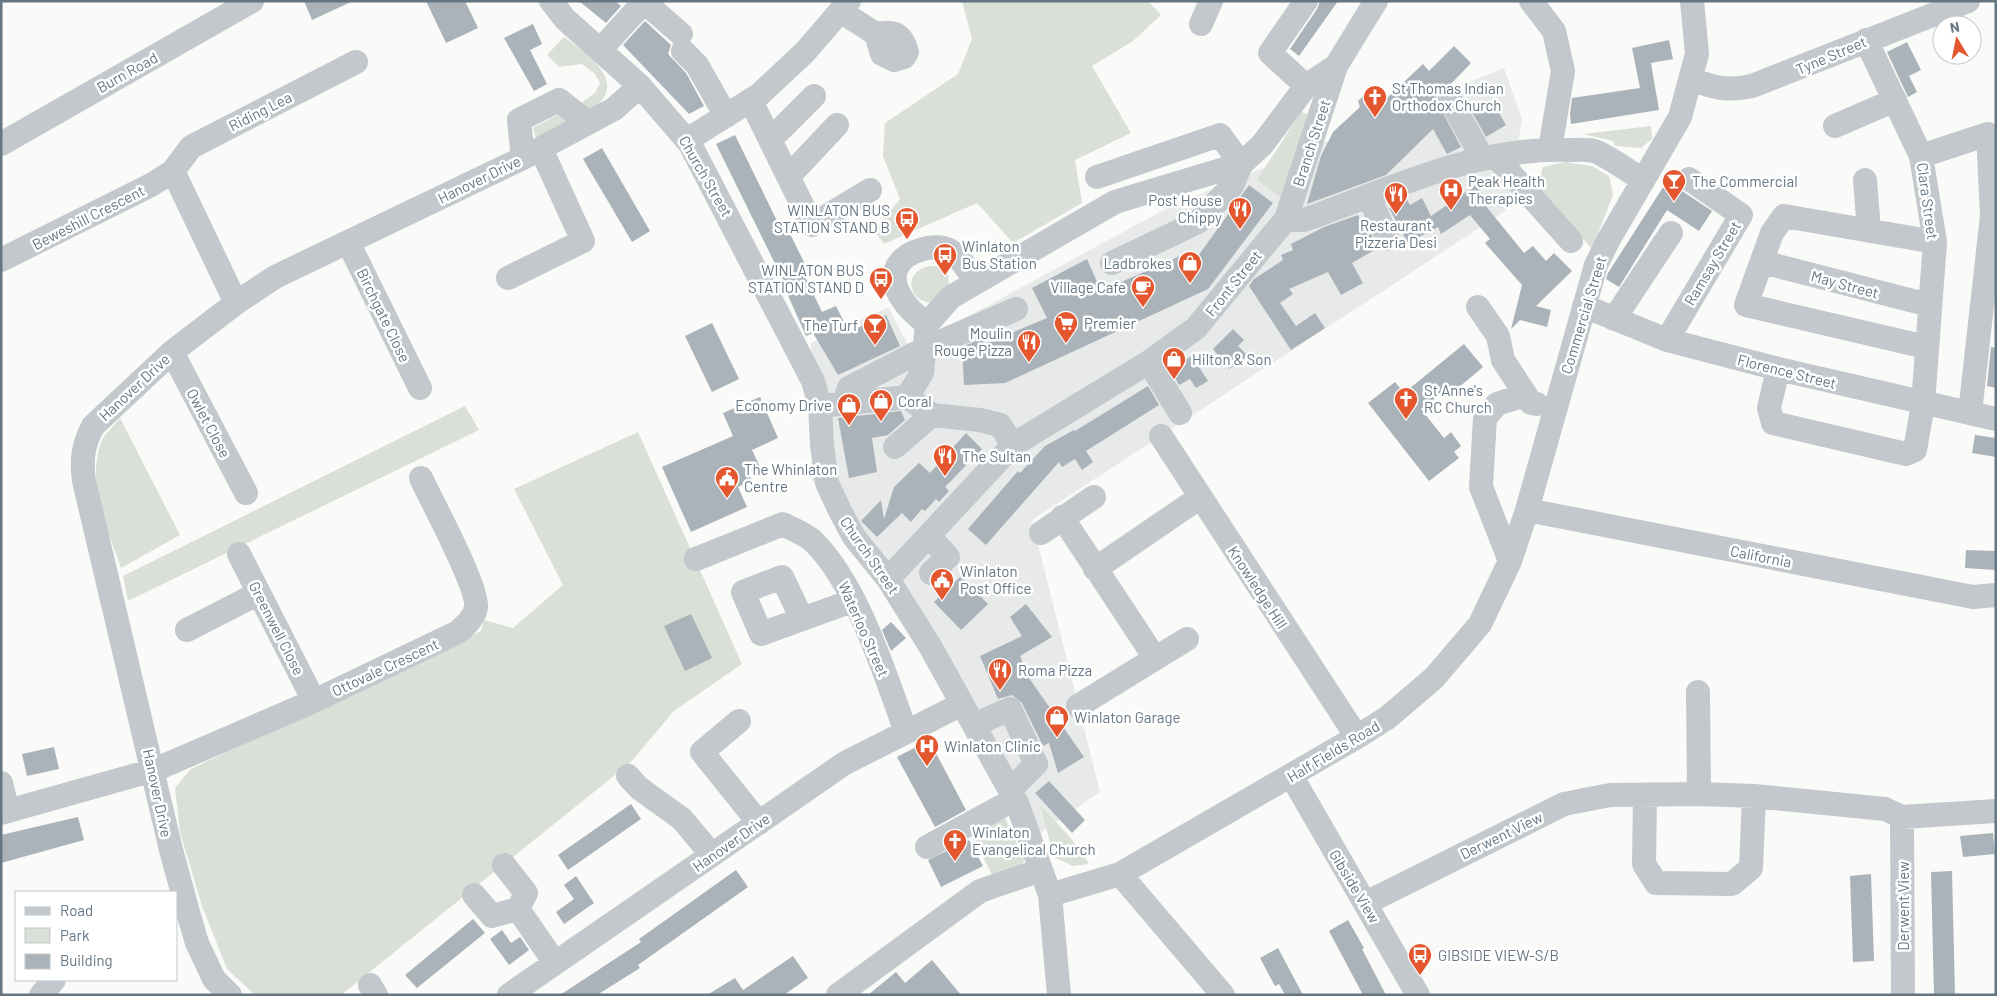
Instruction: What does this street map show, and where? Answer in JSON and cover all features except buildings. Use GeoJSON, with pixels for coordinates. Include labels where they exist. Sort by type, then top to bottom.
{"type":"FeatureCollection","features":[{"type":"Feature","properties":{"kind":"street","name":"Burn Road"},"geometry":{"type":"LineString","coordinates":[[1,144],[252,1]]}},
{"type":"Feature","properties":{"kind":"street","name":"Church Street"},"geometry":{"type":"LineString","coordinates":[[550,1],[565,19],[640,86],[682,134],[708,174],[813,381],[820,406],[827,483],[854,537],[888,578],[1013,795],[1050,895],[1059,995]]}},
{"type":"Feature","properties":{"kind":"street"},"geometry":{"type":"LineString","coordinates":[[1201,24],[1211,1]]}},
{"type":"Feature","properties":{"kind":"street"},"geometry":{"type":"LineString","coordinates":[[1306,1],[1270,53],[1306,86]]}},
{"type":"Feature","properties":{"kind":"street"},"geometry":{"type":"LineString","coordinates":[[907,396],[922,373],[927,324],[951,297],[1115,202],[1241,164],[1262,145],[1306,86],[1336,66],[1376,1]]}},
{"type":"Feature","properties":{"kind":"street"},"geometry":{"type":"LineString","coordinates":[[1531,1],[1554,32],[1562,71],[1550,150]]}},
{"type":"Feature","properties":{"kind":"street","name":"Commercial Street"},"geometry":{"type":"LineString","coordinates":[[1527,510],[1596,265],[1680,117],[1697,54],[1692,1]]}},
{"type":"Feature","properties":{"kind":"street"},"geometry":{"type":"LineString","coordinates":[[600,50],[644,2],[682,43],[726,116]]}},
{"type":"Feature","properties":{"kind":"street","name":"Tyne Street"},"geometry":{"type":"LineString","coordinates":[[1692,78],[1716,88],[1736,90],[1771,81],[1866,40],[1966,2]]}},
{"type":"Feature","properties":{"kind":"street"},"geometry":{"type":"LineString","coordinates":[[682,134],[726,116],[751,101],[805,52],[844,6],[876,34]]}},
{"type":"Feature","properties":{"kind":"street","name":"Clara Street"},"geometry":{"type":"LineString","coordinates":[[1778,369],[1769,408],[1773,423],[1906,454],[1915,450],[1923,404],[1935,242],[1922,156],[1866,40]]}},
{"type":"Feature","properties":{"kind":"street","name":"Riding Lea"},"geometry":{"type":"LineString","coordinates":[[173,171],[191,146],[356,62]]}},
{"type":"Feature","properties":{"kind":"street","name":"Branch Street"},"geometry":{"type":"LineString","coordinates":[[1286,219],[1336,66]]}},
{"type":"Feature","properties":{"kind":"street","name":"Hanover Drive"},"geometry":{"type":"LineString","coordinates":[[230,995],[214,978],[182,913],[154,770],[84,481],[82,462],[87,438],[92,426],[172,352],[236,303],[275,277],[532,154],[614,108],[640,86]]}},
{"type":"Feature","properties":{"kind":"street"},"geometry":{"type":"LineString","coordinates":[[771,139],[814,96]]}},
{"type":"Feature","properties":{"kind":"street"},"geometry":{"type":"LineString","coordinates":[[508,278],[583,241],[532,154],[519,120],[559,100],[588,123]]}},
{"type":"Feature","properties":{"kind":"street"},"geometry":{"type":"LineString","coordinates":[[1450,100],[1489,157],[1571,241]]}},
{"type":"Feature","properties":{"kind":"street"},"geometry":{"type":"LineString","coordinates":[[1835,126],[1895,100]]}},
{"type":"Feature","properties":{"kind":"street"},"geometry":{"type":"LineString","coordinates":[[751,101],[812,225],[870,190]]}},
{"type":"Feature","properties":{"kind":"street"},"geometry":{"type":"LineString","coordinates":[[789,176],[837,125]]}},
{"type":"Feature","properties":{"kind":"street"},"geometry":{"type":"LineString","coordinates":[[1922,156],[1988,134],[1992,216],[1970,413]]}},
{"type":"Feature","properties":{"kind":"street"},"geometry":{"type":"LineString","coordinates":[[1097,177],[1220,135],[1241,164]]}},
{"type":"Feature","properties":{"kind":"street"},"geometry":{"type":"LineString","coordinates":[[1286,219],[1304,220],[1445,169],[1489,157],[1550,150],[1595,151],[1643,180]]}},
{"type":"Feature","properties":{"kind":"street"},"geometry":{"type":"LineString","coordinates":[[1112,263],[1198,222],[1232,186],[1241,164]]}},
{"type":"Feature","properties":{"kind":"street"},"geometry":{"type":"LineString","coordinates":[[173,171],[236,303]]}},
{"type":"Feature","properties":{"kind":"street","name":"Beweshill Crescent"},"geometry":{"type":"LineString","coordinates":[[1,260],[151,185],[173,171]]}},
{"type":"Feature","properties":{"kind":"street","name":"Ramsay Street"},"geometry":{"type":"LineString","coordinates":[[1666,340],[1741,215],[1689,179]]}},
{"type":"Feature","properties":{"kind":"street"},"geometry":{"type":"LineString","coordinates":[[1865,180],[1869,231]]}},
{"type":"Feature","properties":{"kind":"street"},"geometry":{"type":"LineString","coordinates":[[1368,197],[1388,239]]}},
{"type":"Feature","properties":{"kind":"street"},"geometry":{"type":"LineString","coordinates":[[1741,215],[1772,233]]}},
{"type":"Feature","properties":{"kind":"street"},"geometry":{"type":"LineString","coordinates":[[1926,348],[1746,306],[1772,233],[1784,216],[1935,242]]}},
{"type":"Feature","properties":{"kind":"street","name":"Front Street"},"geometry":{"type":"LineString","coordinates":[[888,578],[1013,445],[1149,362],[1196,328],[1286,219]]}},
{"type":"Feature","properties":{"kind":"street"},"geometry":{"type":"LineString","coordinates":[[1614,319],[1671,233]]}},
{"type":"Feature","properties":{"kind":"street","name":"Birchgate Close"},"geometry":{"type":"LineString","coordinates":[[348,242],[420,388]]}},
{"type":"Feature","properties":{"kind":"street"},"geometry":{"type":"LineString","coordinates":[[927,324],[905,303],[898,290],[894,275],[897,262],[909,252],[927,248],[948,248],[960,258],[976,282]]}},
{"type":"Feature","properties":{"kind":"street","name":"May Street"},"geometry":{"type":"LineString","coordinates":[[1762,262],[1929,306]]}},
{"type":"Feature","properties":{"kind":"street","name":"Florence Street"},"geometry":{"type":"LineString","coordinates":[[1584,306],[1666,340],[1923,404],[1996,419]]}},
{"type":"Feature","properties":{"kind":"street"},"geometry":{"type":"LineString","coordinates":[[1478,308],[1498,336],[1503,360],[1531,403],[1555,408]]}},
{"type":"Feature","properties":{"kind":"street"},"geometry":{"type":"LineString","coordinates":[[844,403],[849,388],[926,348],[1016,309]]}},
{"type":"Feature","properties":{"kind":"street","name":"Owlet Close"},"geometry":{"type":"LineString","coordinates":[[172,352],[246,493]]}},
{"type":"Feature","properties":{"kind":"street"},"geometry":{"type":"LineString","coordinates":[[1149,362],[1180,414]]}},
{"type":"Feature","properties":{"kind":"street"},"geometry":{"type":"LineString","coordinates":[[1510,561],[1481,487],[1485,418],[1497,404],[1525,395]]}},
{"type":"Feature","properties":{"kind":"street"},"geometry":{"type":"LineString","coordinates":[[820,406],[907,396],[932,415],[980,420],[1000,425],[1013,445]]}},
{"type":"Feature","properties":{"kind":"street"},"geometry":{"type":"LineString","coordinates":[[895,447],[932,415]]}},
{"type":"Feature","properties":{"kind":"street","name":"Knowledge Hill"},"geometry":{"type":"LineString","coordinates":[[1160,436],[1356,737]]}},
{"type":"Feature","properties":{"kind":"street","name":"Ottovale Crescent"},"geometry":{"type":"LineString","coordinates":[[5,812],[154,770],[314,701],[458,632],[470,620],[476,608],[472,586],[421,478]]}},
{"type":"Feature","properties":{"kind":"street"},"geometry":{"type":"LineString","coordinates":[[1041,533],[1094,496]]}},
{"type":"Feature","properties":{"kind":"street"},"geometry":{"type":"LineString","coordinates":[[1095,569],[1199,498]]}},
{"type":"Feature","properties":{"kind":"street","name":"Half Fields Road"},"geometry":{"type":"LineString","coordinates":[[1050,895],[1120,874],[1292,777],[1387,718],[1434,678],[1480,624],[1510,561],[1527,510]]}},
{"type":"Feature","properties":{"kind":"street","name":"California"},"geometry":{"type":"LineString","coordinates":[[1527,510],[1972,597],[1996,595]]}},
{"type":"Feature","properties":{"kind":"street"},"geometry":{"type":"LineString","coordinates":[[1062,517],[1155,658]]}},
{"type":"Feature","properties":{"kind":"street","name":"Waterloo Street"},"geometry":{"type":"LineString","coordinates":[[696,559],[783,524],[812,540],[842,578],[877,652],[906,732]]}},
{"type":"Feature","properties":{"kind":"street"},"geometry":{"type":"LineString","coordinates":[[929,536],[948,557],[931,573]]}},
{"type":"Feature","properties":{"kind":"street","name":"Greenwell Close"},"geometry":{"type":"LineString","coordinates":[[239,554],[314,701]]}},
{"type":"Feature","properties":{"kind":"street"},"geometry":{"type":"LineString","coordinates":[[187,630],[259,593]]}},
{"type":"Feature","properties":{"kind":"street"},"geometry":{"type":"LineString","coordinates":[[802,619],[852,601]]}},
{"type":"Feature","properties":{"kind":"street"},"geometry":{"type":"LineString","coordinates":[[1078,706],[1186,639]]}},
{"type":"Feature","properties":{"kind":"street"},"geometry":{"type":"LineString","coordinates":[[1698,692],[1699,794]]}},
{"type":"Feature","properties":{"kind":"street","name":"Hanover Drive"},"geometry":{"type":"LineString","coordinates":[[509,995],[845,763],[962,704]]}},
{"type":"Feature","properties":{"kind":"street"},"geometry":{"type":"LineString","coordinates":[[927,847],[1013,795],[1036,764],[1010,708],[974,725]]}},
{"type":"Feature","properties":{"kind":"street"},"geometry":{"type":"LineString","coordinates":[[739,721],[702,752],[759,823]]}},
{"type":"Feature","properties":{"kind":"street"},"geometry":{"type":"LineString","coordinates":[[628,776],[639,788],[682,818],[712,855]]}},
{"type":"Feature","properties":{"kind":"street","name":"Gibside View"},"geometry":{"type":"LineString","coordinates":[[1292,777],[1418,995]]}},
{"type":"Feature","properties":{"kind":"street"},"geometry":{"type":"LineString","coordinates":[[1,783],[5,812]]}},
{"type":"Feature","properties":{"kind":"street","name":"Derwent View"},"geometry":{"type":"LineString","coordinates":[[1366,903],[1564,804],[1610,796],[1699,794],[1754,796],[1885,809],[1902,817],[1992,811]]}},
{"type":"Feature","properties":{"kind":"street"},"geometry":{"type":"LineString","coordinates":[[1645,795],[1644,864],[1656,883],[1732,884],[1751,868],[1754,796]]}},
{"type":"Feature","properties":{"kind":"street","name":"Derwent View"},"geometry":{"type":"LineString","coordinates":[[1902,817],[1903,995]]}},
{"type":"Feature","properties":{"kind":"street"},"geometry":{"type":"LineString","coordinates":[[474,895],[492,916],[518,909],[526,893],[504,864]]}},
{"type":"Feature","properties":{"kind":"street"},"geometry":{"type":"LineString","coordinates":[[838,995],[980,891],[1041,870]]}},
{"type":"Feature","properties":{"kind":"street"},"geometry":{"type":"LineString","coordinates":[[1120,874],[1223,995]]}},
{"type":"Feature","properties":{"kind":"street"},"geometry":{"type":"LineString","coordinates":[[518,909],[554,964]]}},
{"type":"Feature","properties":{"kind":"street"},"geometry":{"type":"LineString","coordinates":[[41,995],[53,981]]}},
{"type":"Feature","properties":{"kind":"shaded area"},"geometry":{"type":"Polygon","coordinates":[[[1504,68],[1522,119],[1507,210],[1032,520],[1100,792],[1039,834],[934,637],[812,480],[811,343],[888,307],[910,348],[1171,206],[1504,68]]]}},
{"type":"Feature","properties":{"kind":"green space"},"geometry":{"type":"Polygon","coordinates":[[[962,1],[1148,1],[1161,15],[1133,41],[1092,66],[1131,133],[1075,160],[1082,203],[1013,243],[977,203],[884,244],[874,230],[900,199],[883,156],[885,123],[958,74],[972,39],[962,1]]]}},
{"type":"Feature","properties":{"kind":"green space"},"geometry":{"type":"Polygon","coordinates":[[[564,37],[596,64],[607,81],[607,91],[602,100],[587,113],[577,106],[595,93],[600,83],[595,74],[582,64],[559,67],[547,55],[564,37]]]}},
{"type":"Feature","properties":{"kind":"green space"},"geometry":{"type":"Polygon","coordinates":[[[1301,112],[1310,115],[1280,197],[1257,180],[1301,112]]]}},
{"type":"Feature","properties":{"kind":"green space"},"geometry":{"type":"Polygon","coordinates":[[[559,114],[569,123],[536,138],[533,128],[559,114]]]}},
{"type":"Feature","properties":{"kind":"green space"},"geometry":{"type":"Polygon","coordinates":[[[1651,126],[1652,139],[1641,148],[1615,146],[1613,141],[1583,134],[1651,126]]]}},
{"type":"Feature","properties":{"kind":"green space"},"geometry":{"type":"Polygon","coordinates":[[[1565,162],[1592,166],[1609,176],[1613,195],[1592,249],[1537,186],[1543,167],[1565,162]]]}},
{"type":"Feature","properties":{"kind":"green space"},"geometry":{"type":"Polygon","coordinates":[[[936,266],[948,273],[949,285],[937,303],[921,300],[912,290],[913,278],[917,272],[925,267],[936,266]]]}},
{"type":"Feature","properties":{"kind":"green space"},"geometry":{"type":"Polygon","coordinates":[[[465,406],[479,430],[128,601],[123,576],[465,406]]]}},
{"type":"Feature","properties":{"kind":"green space"},"geometry":{"type":"Polygon","coordinates":[[[120,418],[180,535],[121,568],[100,506],[96,474],[97,459],[102,440],[120,418]]]}},
{"type":"Feature","properties":{"kind":"green space"},"geometry":{"type":"Polygon","coordinates":[[[638,432],[742,664],[674,711],[630,763],[341,995],[255,995],[227,969],[202,906],[180,832],[175,788],[191,769],[481,631],[484,620],[513,628],[563,585],[514,489],[638,432]]]}},
{"type":"Feature","properties":{"kind":"green space"},"geometry":{"type":"Polygon","coordinates":[[[1040,805],[1070,837],[1089,864],[1073,866],[1054,857],[1040,805]]]}},
{"type":"Feature","properties":{"kind":"green space"},"geometry":{"type":"Polygon","coordinates":[[[1004,816],[1024,859],[1021,868],[992,875],[971,832],[1004,816]]]}},
{"type":"Feature","properties":{"kind":"place","name":"St Thomas Indian Orthodox Church"},"geometry":{"type":"Point","coordinates":[1375,118]}},
{"type":"Feature","properties":{"kind":"place","name":"The Commercial"},"geometry":{"type":"Point","coordinates":[1674,202]}},
{"type":"Feature","properties":{"kind":"place","name":"Peak Health Therapies"},"geometry":{"type":"Point","coordinates":[1451,211]}},
{"type":"Feature","properties":{"kind":"place","name":"Restaurant Pizzeria Desi"},"geometry":{"type":"Point","coordinates":[1396,215]}},
{"type":"Feature","properties":{"kind":"place","name":"Post House Chippy"},"geometry":{"type":"Point","coordinates":[1240,230]}},
{"type":"Feature","properties":{"kind":"place","name":"WINLATON BUS STATION STAND B"},"geometry":{"type":"Point","coordinates":[907,240]}},
{"type":"Feature","properties":{"kind":"place","name":"Winlaton Bus Station"},"geometry":{"type":"Point","coordinates":[945,276]}},
{"type":"Feature","properties":{"kind":"place","name":"Ladbrokes"},"geometry":{"type":"Point","coordinates":[1190,284]}},
{"type":"Feature","properties":{"kind":"place","name":"WINLATON BUS STATION STAND D"},"geometry":{"type":"Point","coordinates":[881,300]}},
{"type":"Feature","properties":{"kind":"place","name":"Village Cafe"},"geometry":{"type":"Point","coordinates":[1143,308]}},
{"type":"Feature","properties":{"kind":"place","name":"Premier"},"geometry":{"type":"Point","coordinates":[1066,344]}},
{"type":"Feature","properties":{"kind":"place","name":"The Turf"},"geometry":{"type":"Point","coordinates":[875,346]}},
{"type":"Feature","properties":{"kind":"place","name":"Moulin Rouge Pizza"},"geometry":{"type":"Point","coordinates":[1029,363]}},
{"type":"Feature","properties":{"kind":"place","name":"Hilton & Son"},"geometry":{"type":"Point","coordinates":[1174,380]}},
{"type":"Feature","properties":{"kind":"place","name":"St Anne's RC Church"},"geometry":{"type":"Point","coordinates":[1406,420]}},
{"type":"Feature","properties":{"kind":"place","name":"Coral"},"geometry":{"type":"Point","coordinates":[881,422]}},
{"type":"Feature","properties":{"kind":"place","name":"Economy Drive"},"geometry":{"type":"Point","coordinates":[849,426]}},
{"type":"Feature","properties":{"kind":"place","name":"The Sultan"},"geometry":{"type":"Point","coordinates":[945,477]}},
{"type":"Feature","properties":{"kind":"place","name":"The Whinlaton Centre"},"geometry":{"type":"Point","coordinates":[727,499]}},
{"type":"Feature","properties":{"kind":"place","name":"Winlaton Post Office"},"geometry":{"type":"Point","coordinates":[942,601]}},
{"type":"Feature","properties":{"kind":"place","name":"Roma Pizza"},"geometry":{"type":"Point","coordinates":[1000,691]}},
{"type":"Feature","properties":{"kind":"place","name":"Winlaton Garage"},"geometry":{"type":"Point","coordinates":[1057,738]}},
{"type":"Feature","properties":{"kind":"place","name":"Winlaton Clinic"},"geometry":{"type":"Point","coordinates":[927,767]}},
{"type":"Feature","properties":{"kind":"place","name":"Winlaton Evangelical Church"},"geometry":{"type":"Point","coordinates":[955,862]}},
{"type":"Feature","properties":{"kind":"place","name":"GIBSIDE VIEW-S/B"},"geometry":{"type":"Point","coordinates":[1420,976]}}]}
